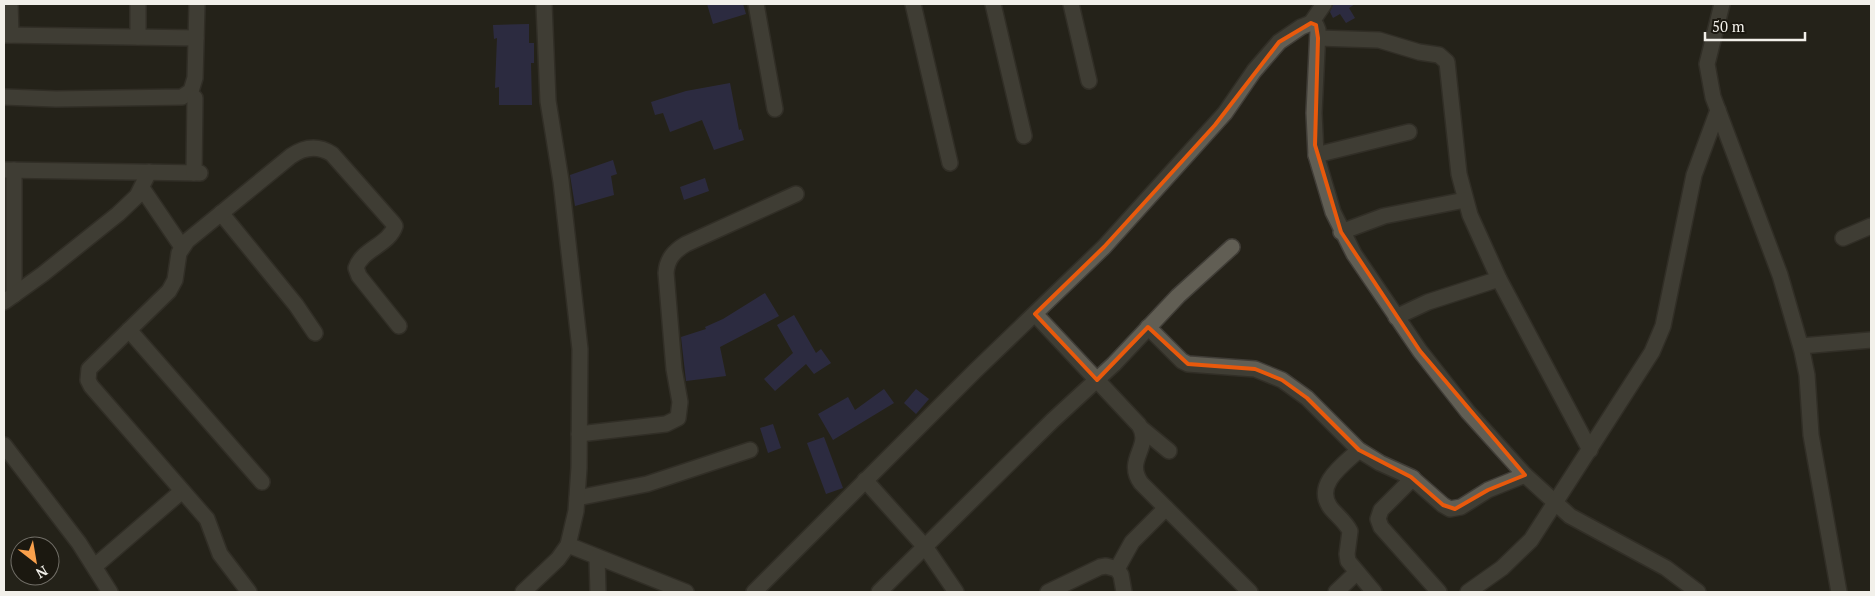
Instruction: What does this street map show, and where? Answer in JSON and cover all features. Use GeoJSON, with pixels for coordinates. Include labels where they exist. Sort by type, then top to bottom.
{"type":"FeatureCollection","features":[{"type":"Feature","properties":{"kind":"street"},"geometry":{"type":"LineString","coordinates":[[10,4],[7,35],[196,38]]}},
{"type":"Feature","properties":{"kind":"street"},"geometry":{"type":"LineString","coordinates":[[138,4],[138,37]]}},
{"type":"Feature","properties":{"kind":"street"},"geometry":{"type":"LineString","coordinates":[[4,97],[56,99],[182,97],[194,86],[197,4]]}},
{"type":"Feature","properties":{"kind":"street"},"geometry":{"type":"LineString","coordinates":[[523,592],[558,559],[568,545],[573,530],[577,498],[580,349],[561,181],[548,101],[544,4]]}},
{"type":"Feature","properties":{"kind":"street"},"geometry":{"type":"LineString","coordinates":[[756,4],[775,109]]}},
{"type":"Feature","properties":{"kind":"street"},"geometry":{"type":"LineString","coordinates":[[913,4],[950,163]]}},
{"type":"Feature","properties":{"kind":"street"},"geometry":{"type":"LineString","coordinates":[[1070,4],[1089,80]]}},
{"type":"Feature","properties":{"kind":"street"},"geometry":{"type":"LineString","coordinates":[[754,592],[865,480],[1104,247],[1215,125],[1254,71],[1274,48],[1301,27],[1311,23],[1324,4]]}},
{"type":"Feature","properties":{"kind":"street"},"geometry":{"type":"LineString","coordinates":[[1722,4],[1707,64],[1711,90],[1780,275],[1801,346],[1807,375],[1811,435],[1839,592]]}},
{"type":"Feature","properties":{"kind":"street"},"geometry":{"type":"LineString","coordinates":[[998,5],[1024,136]]}},
{"type":"Feature","properties":{"kind":"street"},"geometry":{"type":"LineString","coordinates":[[1311,23],[1316,25],[1318,38],[1314,113],[1316,155],[1332,212],[1341,232],[1396,317],[1448,387],[1525,475],[1555,504],[1582,524],[1666,568],[1698,592]]}},
{"type":"Feature","properties":{"kind":"street"},"geometry":{"type":"LineString","coordinates":[[1318,38],[1371,39],[1444,58],[1449,67],[1457,158],[1466,200],[1499,279],[1590,450]]}},
{"type":"Feature","properties":{"kind":"street"},"geometry":{"type":"LineString","coordinates":[[9,298],[9,170],[197,173],[195,98]]}},
{"type":"Feature","properties":{"kind":"street"},"geometry":{"type":"LineString","coordinates":[[1468,592],[1517,555],[1531,540],[1636,379],[1661,333],[1694,175],[1718,110]]}},
{"type":"Feature","properties":{"kind":"street"},"geometry":{"type":"LineString","coordinates":[[1316,155],[1409,132]]}},
{"type":"Feature","properties":{"kind":"street"},"geometry":{"type":"LineString","coordinates":[[249,592],[220,554],[207,519],[88,380],[89,369],[169,291],[175,280],[177,262],[182,248],[193,235],[298,151],[314,148],[327,151],[336,158],[395,226],[392,233],[360,260],[356,268],[359,276],[399,326]]}},
{"type":"Feature","properties":{"kind":"street"},"geometry":{"type":"LineString","coordinates":[[119,172],[140,190],[182,248]]}},
{"type":"Feature","properties":{"kind":"street"},"geometry":{"type":"LineString","coordinates":[[9,298],[56,264],[118,214],[137,196],[149,172]]}},
{"type":"Feature","properties":{"kind":"street"},"geometry":{"type":"LineString","coordinates":[[579,434],[666,424],[678,418],[680,408],[673,362],[666,273],[668,261],[674,253],[686,244],[796,194]]}},
{"type":"Feature","properties":{"kind":"street"},"geometry":{"type":"LineString","coordinates":[[1341,232],[1384,216],[1466,200]]}},
{"type":"Feature","properties":{"kind":"street"},"geometry":{"type":"LineString","coordinates":[[221,213],[296,305],[316,333]]}},
{"type":"Feature","properties":{"kind":"street"},"geometry":{"type":"LineString","coordinates":[[1843,238],[1871,226]]}},
{"type":"Feature","properties":{"kind":"street"},"geometry":{"type":"LineString","coordinates":[[886,590],[1025,448],[1097,380],[1178,296],[1232,247]]}},
{"type":"Feature","properties":{"kind":"street"},"geometry":{"type":"LineString","coordinates":[[1396,317],[1428,302],[1499,279]]}},
{"type":"Feature","properties":{"kind":"street"},"geometry":{"type":"LineString","coordinates":[[1035,314],[1141,428],[1169,451]]}},
{"type":"Feature","properties":{"kind":"street"},"geometry":{"type":"LineString","coordinates":[[1148,327],[1182,361],[1188,364],[1255,369],[1294,386],[1358,450],[1380,463],[1413,478],[1443,505],[1455,509],[1488,490],[1525,475]]}},
{"type":"Feature","properties":{"kind":"street"},"geometry":{"type":"LineString","coordinates":[[129,330],[262,482]]}},
{"type":"Feature","properties":{"kind":"street"},"geometry":{"type":"LineString","coordinates":[[1801,346],[1871,340]]}},
{"type":"Feature","properties":{"kind":"street"},"geometry":{"type":"LineString","coordinates":[[1141,428],[1144,438],[1135,462],[1136,477],[1250,592]]}},
{"type":"Feature","properties":{"kind":"street"},"geometry":{"type":"LineString","coordinates":[[4,445],[95,566],[110,592]]}},
{"type":"Feature","properties":{"kind":"street"},"geometry":{"type":"LineString","coordinates":[[577,498],[647,484],[750,450]]}},
{"type":"Feature","properties":{"kind":"street"},"geometry":{"type":"LineString","coordinates":[[1358,450],[1329,480],[1325,491],[1330,507],[1350,531],[1347,558],[1356,573],[1374,592]]}},
{"type":"Feature","properties":{"kind":"street"},"geometry":{"type":"LineString","coordinates":[[1413,478],[1381,510],[1378,519],[1381,527],[1439,592]]}},
{"type":"Feature","properties":{"kind":"street"},"geometry":{"type":"LineString","coordinates":[[865,480],[926,548],[956,592]]}},
{"type":"Feature","properties":{"kind":"street"},"geometry":{"type":"LineString","coordinates":[[95,566],[182,490]]}},
{"type":"Feature","properties":{"kind":"street"},"geometry":{"type":"LineString","coordinates":[[1117,569],[1132,542],[1166,508]]}},
{"type":"Feature","properties":{"kind":"street"},"geometry":{"type":"LineString","coordinates":[[568,545],[597,557],[649,585],[686,592]]}},
{"type":"Feature","properties":{"kind":"street"},"geometry":{"type":"LineString","coordinates":[[597,557],[598,592]]}},
{"type":"Feature","properties":{"kind":"street"},"geometry":{"type":"LineString","coordinates":[[1048,592],[1100,567],[1106,566],[1117,569],[1121,575],[1124,592]]}},
{"type":"Feature","properties":{"kind":"street"},"geometry":{"type":"LineString","coordinates":[[1336,592],[1356,573]]}},
{"type":"Feature","properties":{"kind":"highlighted area"},"geometry":{"type":"Polygon","coordinates":[[[1311,23],[1316,25],[1318,38],[1315,145],[1341,232],[1420,351],[1525,475],[1488,490],[1455,509],[1443,505],[1411,477],[1359,450],[1307,398],[1282,380],[1255,369],[1188,364],[1148,327],[1097,380],[1035,314],[1104,247],[1215,125],[1279,42],[1311,23]]]}},
{"type":"Feature","properties":{"kind":"building"},"geometry":{"type":"Polygon","coordinates":[[[707,4],[743,4],[746,14],[713,24],[707,4]]]}},
{"type":"Feature","properties":{"kind":"building"},"geometry":{"type":"Polygon","coordinates":[[[1333,4],[1355,4],[1349,8],[1355,18],[1346,23],[1340,14],[1333,18],[1330,12],[1333,4]]]}},
{"type":"Feature","properties":{"kind":"building"},"geometry":{"type":"Polygon","coordinates":[[[529,24],[529,43],[534,43],[534,63],[531,63],[532,105],[499,105],[499,87],[495,88],[497,38],[494,39],[493,25],[529,24]]]}},
{"type":"Feature","properties":{"kind":"building"},"geometry":{"type":"Polygon","coordinates":[[[730,83],[739,130],[741,129],[744,140],[714,150],[702,120],[670,132],[663,113],[655,115],[651,102],[686,91],[730,83]]]}},
{"type":"Feature","properties":{"kind":"building"},"geometry":{"type":"Polygon","coordinates":[[[613,160],[617,174],[611,176],[614,195],[575,206],[570,175],[613,160]]]}},
{"type":"Feature","properties":{"kind":"building"},"geometry":{"type":"Polygon","coordinates":[[[705,178],[709,191],[684,200],[680,187],[705,178]]]}},
{"type":"Feature","properties":{"kind":"building"},"geometry":{"type":"Polygon","coordinates":[[[765,293],[779,316],[720,347],[726,376],[686,381],[681,337],[706,329],[705,327],[723,319],[765,293]]]}},
{"type":"Feature","properties":{"kind":"building"},"geometry":{"type":"Polygon","coordinates":[[[794,315],[816,353],[821,349],[831,363],[814,374],[806,364],[775,391],[764,379],[793,353],[777,325],[794,315]]]}},
{"type":"Feature","properties":{"kind":"building"},"geometry":{"type":"Polygon","coordinates":[[[884,389],[894,403],[833,440],[818,414],[848,397],[855,410],[884,389]]]}},
{"type":"Feature","properties":{"kind":"building"},"geometry":{"type":"Polygon","coordinates":[[[916,389],[929,399],[916,414],[904,403],[916,389]]]}},
{"type":"Feature","properties":{"kind":"building"},"geometry":{"type":"Polygon","coordinates":[[[773,424],[781,448],[768,453],[760,428],[773,424]]]}},
{"type":"Feature","properties":{"kind":"building"},"geometry":{"type":"Polygon","coordinates":[[[824,437],[843,488],[826,494],[807,443],[824,437]]]}}]}
